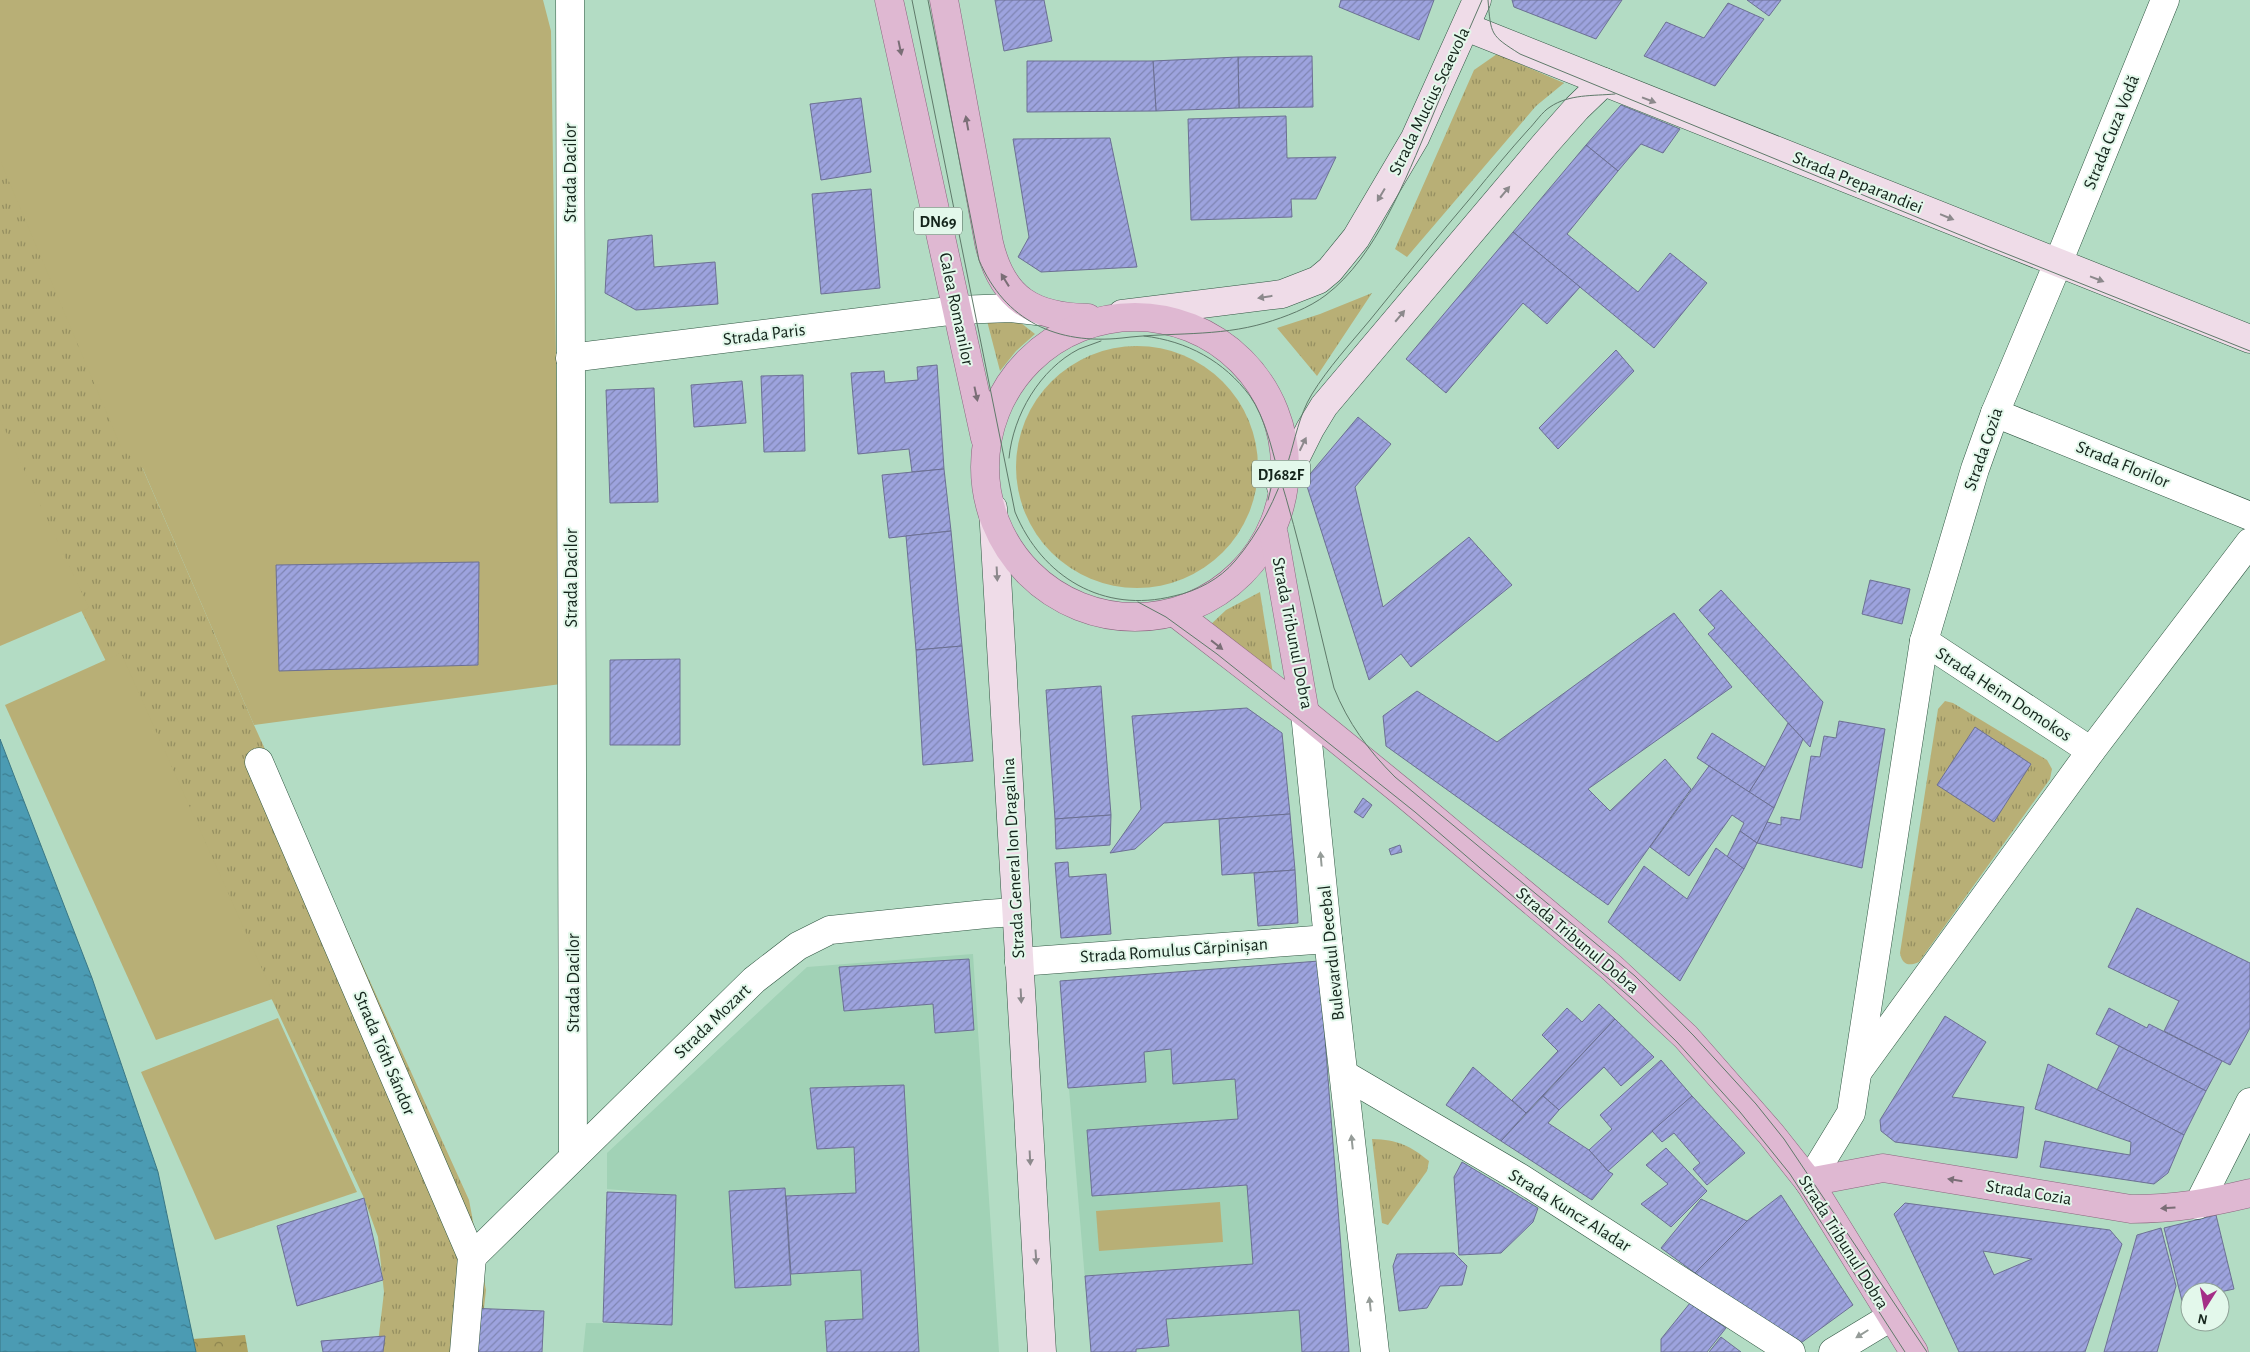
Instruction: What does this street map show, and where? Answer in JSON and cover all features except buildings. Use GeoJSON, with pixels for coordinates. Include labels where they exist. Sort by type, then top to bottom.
{"type":"FeatureCollection","features":[{"type":"Feature","properties":{"kind":"main road","name":"Calea Romanilor"},"geometry":{"type":"LineString","coordinates":[[889,0],[986,442]]}},
{"type":"Feature","properties":{"kind":"main road","name":"DN69"},"geometry":{"type":"LineString","coordinates":[[944,0],[991,251],[997,268],[1008,287],[1037,311],[1054,316],[1092,319]]}},
{"type":"Feature","properties":{"kind":"main road","name":"Strada Mucius Scaevola"},"geometry":{"type":"LineString","coordinates":[[1122,314],[1264,298],[1302,288],[1318,280],[1330,270],[1352,243],[1415,138],[1477,0]]}},
{"type":"Feature","properties":{"kind":"main road","name":"Strada Preparandiei"},"geometry":{"type":"LineString","coordinates":[[1466,27],[1770,146],[2250,339]]}},
{"type":"Feature","properties":{"kind":"main road","name":"DJ682F"},"geometry":{"type":"LineString","coordinates":[[1281,487],[1310,429],[1324,406],[1546,143],[1604,82]]}},
{"type":"Feature","properties":{"kind":"main road","name":"DJ682F"},"geometry":{"type":"LineString","coordinates":[[1122,314],[1148,316],[1192,329],[1223,348],[1246,368],[1261,386],[1272,408],[1278,435],[1281,487],[1274,534],[1257,562],[1221,594],[1199,607],[1178,615],[1156,619],[1128,617],[1098,611],[1064,598],[1040,581],[1014,552],[1005,537],[993,508],[987,476],[986,442],[1001,393],[1017,365],[1039,345],[1058,333],[1092,319],[1122,314]]}},
{"type":"Feature","properties":{"kind":"main road","name":"Strada General Ion Dragalina"},"geometry":{"type":"LineString","coordinates":[[993,508],[1042,1352]]}},
{"type":"Feature","properties":{"kind":"main road","name":"Strada Tribunul Dobra"},"geometry":{"type":"LineString","coordinates":[[1274,534],[1305,713],[1648,999],[1718,1072],[1809,1182],[1914,1352]]}},
{"type":"Feature","properties":{"kind":"main road"},"geometry":{"type":"LineString","coordinates":[[1178,615],[1305,713]]}},
{"type":"Feature","properties":{"kind":"main road","name":"Strada Cozia"},"geometry":{"type":"LineString","coordinates":[[1809,1182],[1883,1168],[2131,1209],[2164,1209],[2198,1205],[2250,1193]]}},
{"type":"Feature","properties":{"kind":"street","name":"Strada Dacilor"},"geometry":{"type":"LineString","coordinates":[[570,0],[573,1157]]}},
{"type":"Feature","properties":{"kind":"street","name":"Strada Cuza Vodă"},"geometry":{"type":"LineString","coordinates":[[2058,263],[2165,0]]}},
{"type":"Feature","properties":{"kind":"street","name":"Strada Cozia"},"geometry":{"type":"LineString","coordinates":[[1924,641],[1945,566],[1995,413],[2058,263]]}},
{"type":"Feature","properties":{"kind":"street","name":"Strada Paris"},"geometry":{"type":"LineString","coordinates":[[570,358],[957,310],[1011,308],[1037,311]]}},
{"type":"Feature","properties":{"kind":"street","name":"Strada Florilor"},"geometry":{"type":"LineString","coordinates":[[1995,413],[2250,516]]}},
{"type":"Feature","properties":{"kind":"street"},"geometry":{"type":"LineString","coordinates":[[2091,752],[2250,542]]}},
{"type":"Feature","properties":{"kind":"street","name":"Strada Heim Domokos"},"geometry":{"type":"LineString","coordinates":[[1809,1182],[1851,1113],[1924,641],[2091,752],[1859,1070]]}},
{"type":"Feature","properties":{"kind":"street","name":"Bulevardul Decebal"},"geometry":{"type":"LineString","coordinates":[[1305,713],[1328,939],[1345,1074],[1375,1352]]}},
{"type":"Feature","properties":{"kind":"street","name":"Strada Tóth Sándor"},"geometry":{"type":"LineString","coordinates":[[259,762],[472,1257],[464,1352]]}},
{"type":"Feature","properties":{"kind":"street","name":"Strada Mozart"},"geometry":{"type":"LineString","coordinates":[[472,1257],[754,980],[798,946],[830,930],[1015,912]]}},
{"type":"Feature","properties":{"kind":"street","name":"Strada Romulus Cărpinișan"},"geometry":{"type":"LineString","coordinates":[[1019,962],[1328,939]]}},
{"type":"Feature","properties":{"kind":"street","name":"Strada Kuncz Aladar"},"geometry":{"type":"LineString","coordinates":[[1345,1074],[1519,1178],[1791,1352]]}},
{"type":"Feature","properties":{"kind":"street"},"geometry":{"type":"LineString","coordinates":[[2198,1205],[2250,1102]]}},
{"type":"Feature","properties":{"kind":"street"},"geometry":{"type":"LineString","coordinates":[[1834,1352],[1891,1317]]}},
{"type":"Feature","properties":{"kind":"shaded area"},"geometry":{"type":"Polygon","coordinates":[[[973,954],[999,1352],[583,1352],[586,1323],[672,1324],[676,1195],[607,1189],[607,1153],[807,967],[973,954]]]}},
{"type":"Feature","properties":{"kind":"shaded area"},"geometry":{"type":"Polygon","coordinates":[[[1319,961],[1349,1352],[1091,1352],[1060,981],[1319,961]]]}},
{"type":"Feature","properties":{"kind":"green space"},"geometry":{"type":"Polygon","coordinates":[[[0,0],[543,0],[551,31],[561,684],[254,725],[143,469],[121,447],[0,160],[0,0]]]}},
{"type":"Feature","properties":{"kind":"green space"},"geometry":{"type":"Polygon","coordinates":[[[1497,54],[1564,83],[1536,106],[1407,257],[1395,249],[1474,70],[1497,54]]]}},
{"type":"Feature","properties":{"kind":"green space"},"geometry":{"type":"Polygon","coordinates":[[[0,140],[254,725],[469,1200],[486,1290],[479,1352],[377,1352],[384,1292],[378,1237],[364,1198],[275,1006],[0,445],[0,140]]]}},
{"type":"Feature","properties":{"kind":"green space"},"geometry":{"type":"Polygon","coordinates":[[[1372,293],[1317,376],[1277,328],[1320,314],[1372,293]]]}},
{"type":"Feature","properties":{"kind":"green space"},"geometry":{"type":"Polygon","coordinates":[[[986,317],[1016,319],[1035,334],[1016,351],[1000,371],[986,317]]]}},
{"type":"Feature","properties":{"kind":"green space"},"geometry":{"type":"Polygon","coordinates":[[[1137,346],[1161,349],[1194,361],[1214,374],[1230,390],[1243,410],[1252,432],[1258,467],[1255,491],[1243,524],[1230,544],[1214,560],[1194,573],[1172,582],[1137,588],[1113,585],[1080,573],[1060,560],[1044,544],[1031,524],[1022,502],[1016,467],[1019,443],[1031,410],[1044,390],[1060,374],[1080,361],[1102,352],[1137,346]]]}},
{"type":"Feature","properties":{"kind":"green space"},"geometry":{"type":"Polygon","coordinates":[[[0,419],[89,608],[0,646],[0,419]]]}},
{"type":"Feature","properties":{"kind":"green space"},"geometry":{"type":"Polygon","coordinates":[[[1260,592],[1274,680],[1208,627],[1226,610],[1260,592]]]}},
{"type":"Feature","properties":{"kind":"green space"},"geometry":{"type":"Polygon","coordinates":[[[121,653],[275,998],[156,1040],[5,705],[121,653]]]}},
{"type":"Feature","properties":{"kind":"green space"},"geometry":{"type":"Polygon","coordinates":[[[1945,701],[1953,703],[2047,760],[2052,769],[2050,779],[1919,962],[1906,964],[1902,960],[1900,953],[1938,709],[1945,701]]]}},
{"type":"Feature","properties":{"kind":"green space"},"geometry":{"type":"Polygon","coordinates":[[[278,1018],[357,1192],[215,1240],[141,1072],[278,1018]]]}},
{"type":"Feature","properties":{"kind":"green space"},"geometry":{"type":"Polygon","coordinates":[[[1372,1139],[1403,1144],[1429,1161],[1427,1171],[1388,1225],[1382,1223],[1372,1139]]]}},
{"type":"Feature","properties":{"kind":"green space"},"geometry":{"type":"Polygon","coordinates":[[[1220,1202],[1223,1242],[1099,1251],[1096,1211],[1220,1202]]]}},
{"type":"Feature","properties":{"kind":"green space"},"geometry":{"type":"Polygon","coordinates":[[[245,1335],[248,1352],[196,1352],[193,1339],[245,1335]]]}},
{"type":"Feature","properties":{"kind":"water"},"geometry":{"type":"Polygon","coordinates":[[[0,739],[92,978],[158,1172],[196,1352],[0,1352],[0,739]]]}},
{"type":"Feature","properties":{"kind":"tram line"},"geometry":{"type":"LineString","coordinates":[[912,0],[1015,512],[1027,535],[1041,555],[1058,572],[1078,585],[1100,594],[1123,600],[1148,600],[1183,594],[1215,579],[1235,561],[1252,539],[1273,501],[1284,475],[1308,402],[1318,384],[1340,356],[1500,162],[1544,112],[1565,100],[1615,94]]}},
{"type":"Feature","properties":{"kind":"tram line"},"geometry":{"type":"LineString","coordinates":[[928,0],[979,260],[990,281],[1003,299],[1019,313],[1036,324],[1055,332],[1076,337],[1098,339],[1212,332],[1247,327],[1289,315],[1326,295],[1344,279],[1360,260],[1388,215],[1411,167],[1482,0]]}},
{"type":"Feature","properties":{"kind":"tram line"},"geometry":{"type":"LineString","coordinates":[[1488,0],[1490,21],[1494,33],[1497,38],[1520,54],[1987,246],[2250,351]]}},
{"type":"Feature","properties":{"kind":"tram line"},"geometry":{"type":"LineString","coordinates":[[1144,336],[1190,348],[1216,363],[1240,384],[1260,413],[1294,525],[1334,688],[1352,724],[1376,757],[1395,777],[1635,976],[1694,1036],[1756,1104],[1784,1139],[1927,1352]]}},
{"type":"Feature","properties":{"kind":"tram line"},"geometry":{"type":"LineString","coordinates":[[1009,458],[1016,426],[1031,395],[1041,381],[1052,368],[1065,358],[1079,349],[1101,341]]}},
{"type":"Feature","properties":{"kind":"tram line"},"geometry":{"type":"LineString","coordinates":[[1268,500],[1271,488],[1272,461]]}},
{"type":"Feature","properties":{"kind":"tram line"},"geometry":{"type":"LineString","coordinates":[[1138,602],[1166,617],[1217,654],[1415,812],[1638,1004],[1677,1042],[1740,1112],[1790,1174],[1905,1352]]}}]}
